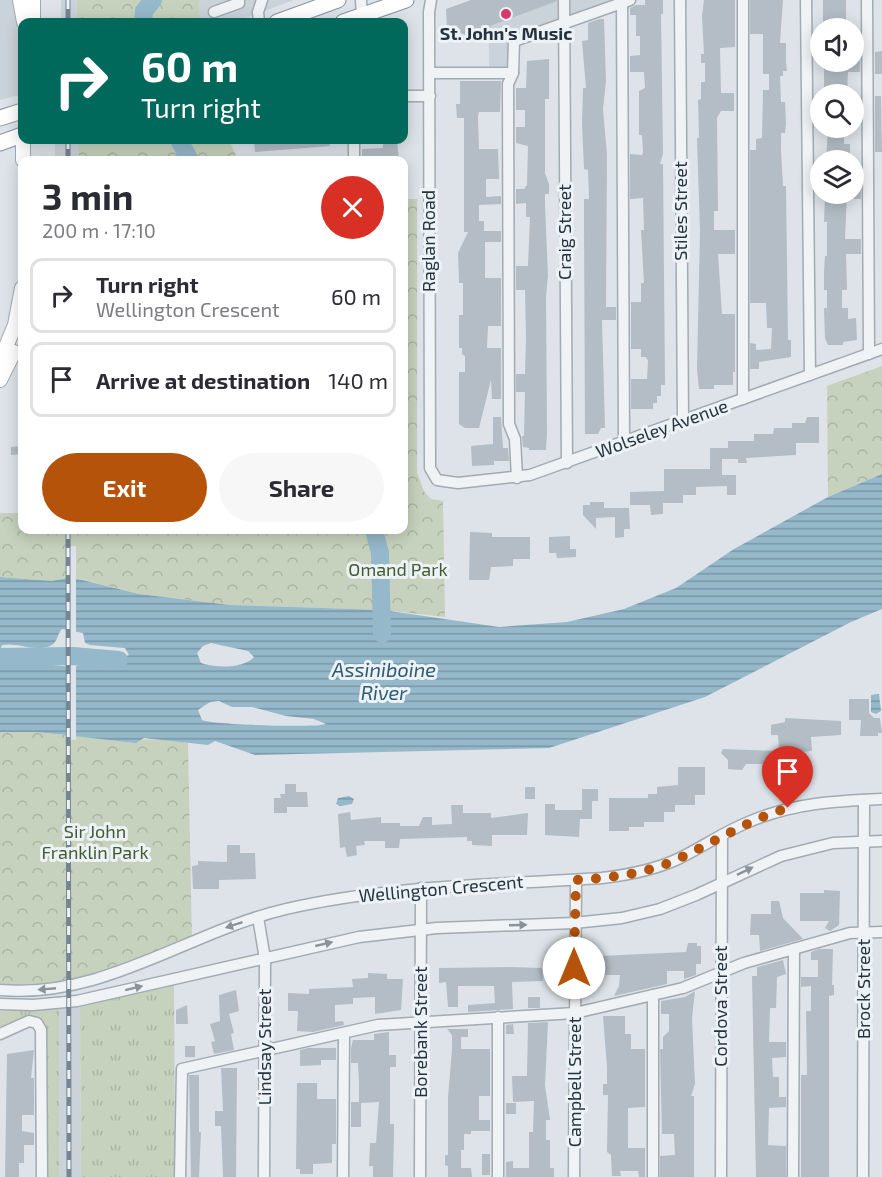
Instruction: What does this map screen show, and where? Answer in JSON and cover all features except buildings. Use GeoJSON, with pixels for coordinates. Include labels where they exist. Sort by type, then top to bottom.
{"type":"FeatureCollection","features":[{"type":"Feature","properties":{"kind":"highway"},"geometry":{"type":"LineString","coordinates":[[288,18],[338,0]]}},
{"type":"Feature","properties":{"kind":"highway"},"geometry":{"type":"LineString","coordinates":[[356,18],[406,0]]}},
{"type":"Feature","properties":{"kind":"highway"},"geometry":{"type":"LineString","coordinates":[[0,118],[18,112]]}},
{"type":"Feature","properties":{"kind":"highway"},"geometry":{"type":"LineString","coordinates":[[0,143],[18,136]]}},
{"type":"Feature","properties":{"kind":"main road"},"geometry":{"type":"LineString","coordinates":[[24,18],[25,2]]}},
{"type":"Feature","properties":{"kind":"main road"},"geometry":{"type":"LineString","coordinates":[[25,2],[31,18]]}},
{"type":"Feature","properties":{"kind":"main road"},"geometry":{"type":"LineString","coordinates":[[0,361],[15,325],[18,309]]}},
{"type":"Feature","properties":{"kind":"main road"},"geometry":{"type":"LineString","coordinates":[[0,380],[11,359],[18,338]]}},
{"type":"Feature","properties":{"kind":"street"},"geometry":{"type":"LineString","coordinates":[[214,12],[239,3],[239,0]]}},
{"type":"Feature","properties":{"kind":"street"},"geometry":{"type":"LineString","coordinates":[[259,18],[262,0]]}},
{"type":"Feature","properties":{"kind":"street"},"geometry":{"type":"LineString","coordinates":[[361,0],[362,16]]}},
{"type":"Feature","properties":{"kind":"street","name":"Raglan Road"},"geometry":{"type":"LineString","coordinates":[[431,0],[430,468],[437,480]]}},
{"type":"Feature","properties":{"kind":"street","name":"Craig Street"},"geometry":{"type":"LineString","coordinates":[[564,0],[567,463]]}},
{"type":"Feature","properties":{"kind":"street","name":"Stiles Street"},"geometry":{"type":"LineString","coordinates":[[680,0],[682,422]]}},
{"type":"Feature","properties":{"kind":"street"},"geometry":{"type":"LineString","coordinates":[[743,0],[743,399]]}},
{"type":"Feature","properties":{"kind":"street"},"geometry":{"type":"LineString","coordinates":[[806,0],[810,375]]}},
{"type":"Feature","properties":{"kind":"street"},"geometry":{"type":"LineString","coordinates":[[867,0],[869,354]]}},
{"type":"Feature","properties":{"kind":"street"},"geometry":{"type":"LineString","coordinates":[[518,478],[515,439],[509,424],[508,84],[513,72],[513,41],[626,1],[624,443]]}},
{"type":"Feature","properties":{"kind":"street"},"geometry":{"type":"LineString","coordinates":[[430,73],[513,72]]}},
{"type":"Feature","properties":{"kind":"street"},"geometry":{"type":"LineString","coordinates":[[408,96],[430,96]]}},
{"type":"Feature","properties":{"kind":"street","name":"Wolseley Avenue"},"geometry":{"type":"LineString","coordinates":[[437,480],[458,483],[518,478],[624,443],[882,349]]}},
{"type":"Feature","properties":{"kind":"street","name":"Brock Street"},"geometry":{"type":"LineString","coordinates":[[863,1177],[864,800]]}},
{"type":"Feature","properties":{"kind":"street","name":"Wellington Crescent"},"geometry":{"type":"LineString","coordinates":[[0,990],[41,990],[93,981],[129,970],[219,930],[258,917],[324,901],[421,888],[617,877],[679,858],[754,819],[797,806],[882,800]]}},
{"type":"Feature","properties":{"kind":"street","name":"Cordova Street"},"geometry":{"type":"LineString","coordinates":[[721,1177],[722,835]]}},
{"type":"Feature","properties":{"kind":"street"},"geometry":{"type":"LineString","coordinates":[[1,1004],[33,1005],[77,1001],[359,937],[421,930],[574,923],[622,918],[660,909],[763,862],[790,853],[820,845],[882,841]]}},
{"type":"Feature","properties":{"kind":"street","name":"Campbell Street"},"geometry":{"type":"LineString","coordinates":[[574,1177],[576,880]]}},
{"type":"Feature","properties":{"kind":"street","name":"Borebank Street"},"geometry":{"type":"LineString","coordinates":[[420,1177],[421,888]]}},
{"type":"Feature","properties":{"kind":"street","name":"Lindsay Street"},"geometry":{"type":"LineString","coordinates":[[258,917],[265,959],[264,1177]]}},
{"type":"Feature","properties":{"kind":"street"},"geometry":{"type":"LineString","coordinates":[[180,1177],[182,1069],[378,1025],[574,1012],[682,988],[721,972],[794,948],[850,933],[882,932]]}},
{"type":"Feature","properties":{"kind":"street"},"geometry":{"type":"LineString","coordinates":[[793,1177],[794,948]]}},
{"type":"Feature","properties":{"kind":"street"},"geometry":{"type":"LineString","coordinates":[[653,1177],[654,995]]}},
{"type":"Feature","properties":{"kind":"street"},"geometry":{"type":"LineString","coordinates":[[498,1017],[498,1177]]}},
{"type":"Feature","properties":{"kind":"street"},"geometry":{"type":"LineString","coordinates":[[0,1034],[28,1021],[38,1023],[41,1030],[42,1177]]}},
{"type":"Feature","properties":{"kind":"street"},"geometry":{"type":"LineString","coordinates":[[343,1177],[344,1033]]}},
{"type":"Feature","properties":{"kind":"shaded area"},"geometry":{"type":"Polygon","coordinates":[[[0,0],[23,0],[22,18],[18,18],[18,96],[0,100],[0,0]]]}},
{"type":"Feature","properties":{"kind":"shaded area"},"geometry":{"type":"Polygon","coordinates":[[[61,0],[91,0],[91,18],[61,18],[61,0]]]}},
{"type":"Feature","properties":{"kind":"shaded area"},"geometry":{"type":"Polygon","coordinates":[[[199,0],[294,0],[245,18],[200,18],[199,0]]]}},
{"type":"Feature","properties":{"kind":"shaded area"},"geometry":{"type":"Polygon","coordinates":[[[489,0],[628,0],[513,40],[513,72],[489,72],[489,0]]]}},
{"type":"Feature","properties":{"kind":"shaded area"},"geometry":{"type":"Polygon","coordinates":[[[55,144],[79,144],[79,156],[55,156],[55,144]]]}},
{"type":"Feature","properties":{"kind":"shaded area"},"geometry":{"type":"Polygon","coordinates":[[[80,1006],[81,1177],[59,1177],[59,1009],[80,1006]]]}},
{"type":"Feature","properties":{"kind":"green space"},"geometry":{"type":"Polygon","coordinates":[[[77,0],[199,0],[200,18],[77,18],[77,0]]]}},
{"type":"Feature","properties":{"kind":"green space"},"geometry":{"type":"Polygon","coordinates":[[[79,144],[177,144],[185,156],[79,156],[79,144]]]}},
{"type":"Feature","properties":{"kind":"green space"},"geometry":{"type":"Polygon","coordinates":[[[192,144],[231,144],[236,156],[196,156],[192,144]]]}},
{"type":"Feature","properties":{"kind":"green space","name":"Omand Park"},"geometry":{"type":"Polygon","coordinates":[[[408,199],[417,199],[417,473],[424,491],[431,499],[443,501],[445,617],[383,610],[230,605],[139,594],[76,578],[76,546],[66,546],[66,577],[53,581],[0,577],[0,513],[18,513],[18,534],[408,534],[408,199]]]}},
{"type":"Feature","properties":{"kind":"green space"},"geometry":{"type":"Polygon","coordinates":[[[882,366],[882,474],[828,497],[827,386],[882,366]]]}},
{"type":"Feature","properties":{"kind":"green space","name":"Sir John Franklin Park"},"geometry":{"type":"Polygon","coordinates":[[[0,732],[38,732],[93,738],[172,740],[188,743],[192,941],[93,981],[0,990],[0,732]]]}},
{"type":"Feature","properties":{"kind":"green space"},"geometry":{"type":"Polygon","coordinates":[[[174,984],[175,1177],[81,1177],[80,1006],[174,984]]]}},
{"type":"Feature","properties":{"kind":"green space"},"geometry":{"type":"Polygon","coordinates":[[[59,1009],[59,1177],[44,1177],[45,1026],[40,1020],[0,1031],[0,1011],[59,1009]]]}},
{"type":"Feature","properties":{"kind":"water","name":"Assiniboine River"},"geometry":{"type":"Polygon","coordinates":[[[882,474],[882,609],[851,622],[705,697],[549,748],[255,755],[215,741],[208,745],[144,738],[136,743],[38,732],[0,732],[0,650],[0,577],[52,581],[70,577],[139,594],[230,605],[383,610],[499,627],[567,622],[624,609],[676,588],[734,549],[828,497],[882,474]],[[62,629],[54,643],[46,647],[2,645],[0,650],[13,657],[60,666],[79,665],[97,657],[129,655],[125,648],[90,645],[85,643],[83,633],[62,629]],[[211,643],[203,646],[197,653],[201,663],[229,666],[243,664],[254,657],[248,651],[211,643]],[[219,701],[210,702],[198,710],[202,720],[265,725],[326,724],[314,719],[286,716],[252,707],[232,707],[219,701]]]}},
{"type":"Feature","properties":{"kind":"water"},"geometry":{"type":"Polygon","coordinates":[[[879,694],[881,711],[876,714],[871,712],[871,695],[879,694]]]}},
{"type":"Feature","properties":{"kind":"water"},"geometry":{"type":"Polygon","coordinates":[[[349,796],[354,799],[352,804],[340,806],[336,804],[338,798],[349,796]]]}},
{"type":"Feature","properties":{"kind":"pier"},"geometry":{"type":"Polygon","coordinates":[[[66,574],[76,575],[76,633],[66,633],[66,574]]]}},
{"type":"Feature","properties":{"kind":"pier"},"geometry":{"type":"Polygon","coordinates":[[[76,663],[76,740],[66,739],[66,664],[76,663]]]}},
{"type":"Feature","properties":{"kind":"waterway"},"geometry":{"type":"LineString","coordinates":[[143,18],[144,11],[153,0]]}},
{"type":"Feature","properties":{"kind":"waterway"},"geometry":{"type":"LineString","coordinates":[[181,144],[188,156]]}},
{"type":"Feature","properties":{"kind":"waterway"},"geometry":{"type":"LineString","coordinates":[[375,534],[380,553],[382,634]]}},
{"type":"Feature","properties":{"kind":"waterway","name":"Assiniboine River"},"geometry":{"type":"LineString","coordinates":[[0,657],[73,656],[119,660]]}},
{"type":"Feature","properties":{"kind":"railway"},"geometry":{"type":"LineString","coordinates":[[68,0],[68,18]]}},
{"type":"Feature","properties":{"kind":"railway"},"geometry":{"type":"LineString","coordinates":[[68,144],[68,156]]}},
{"type":"Feature","properties":{"kind":"railway"},"geometry":{"type":"LineString","coordinates":[[68,534],[69,1177]]}},
{"type":"Feature","properties":{"kind":"place","name":"St. John's Music"},"geometry":{"type":"Point","coordinates":[506,14]}},
{"type":"Feature","properties":{"kind":"route"},"geometry":{"type":"LineString","coordinates":[[574,968],[576,880],[617,877],[666,864],[745,823],[788,808]]}}]}
